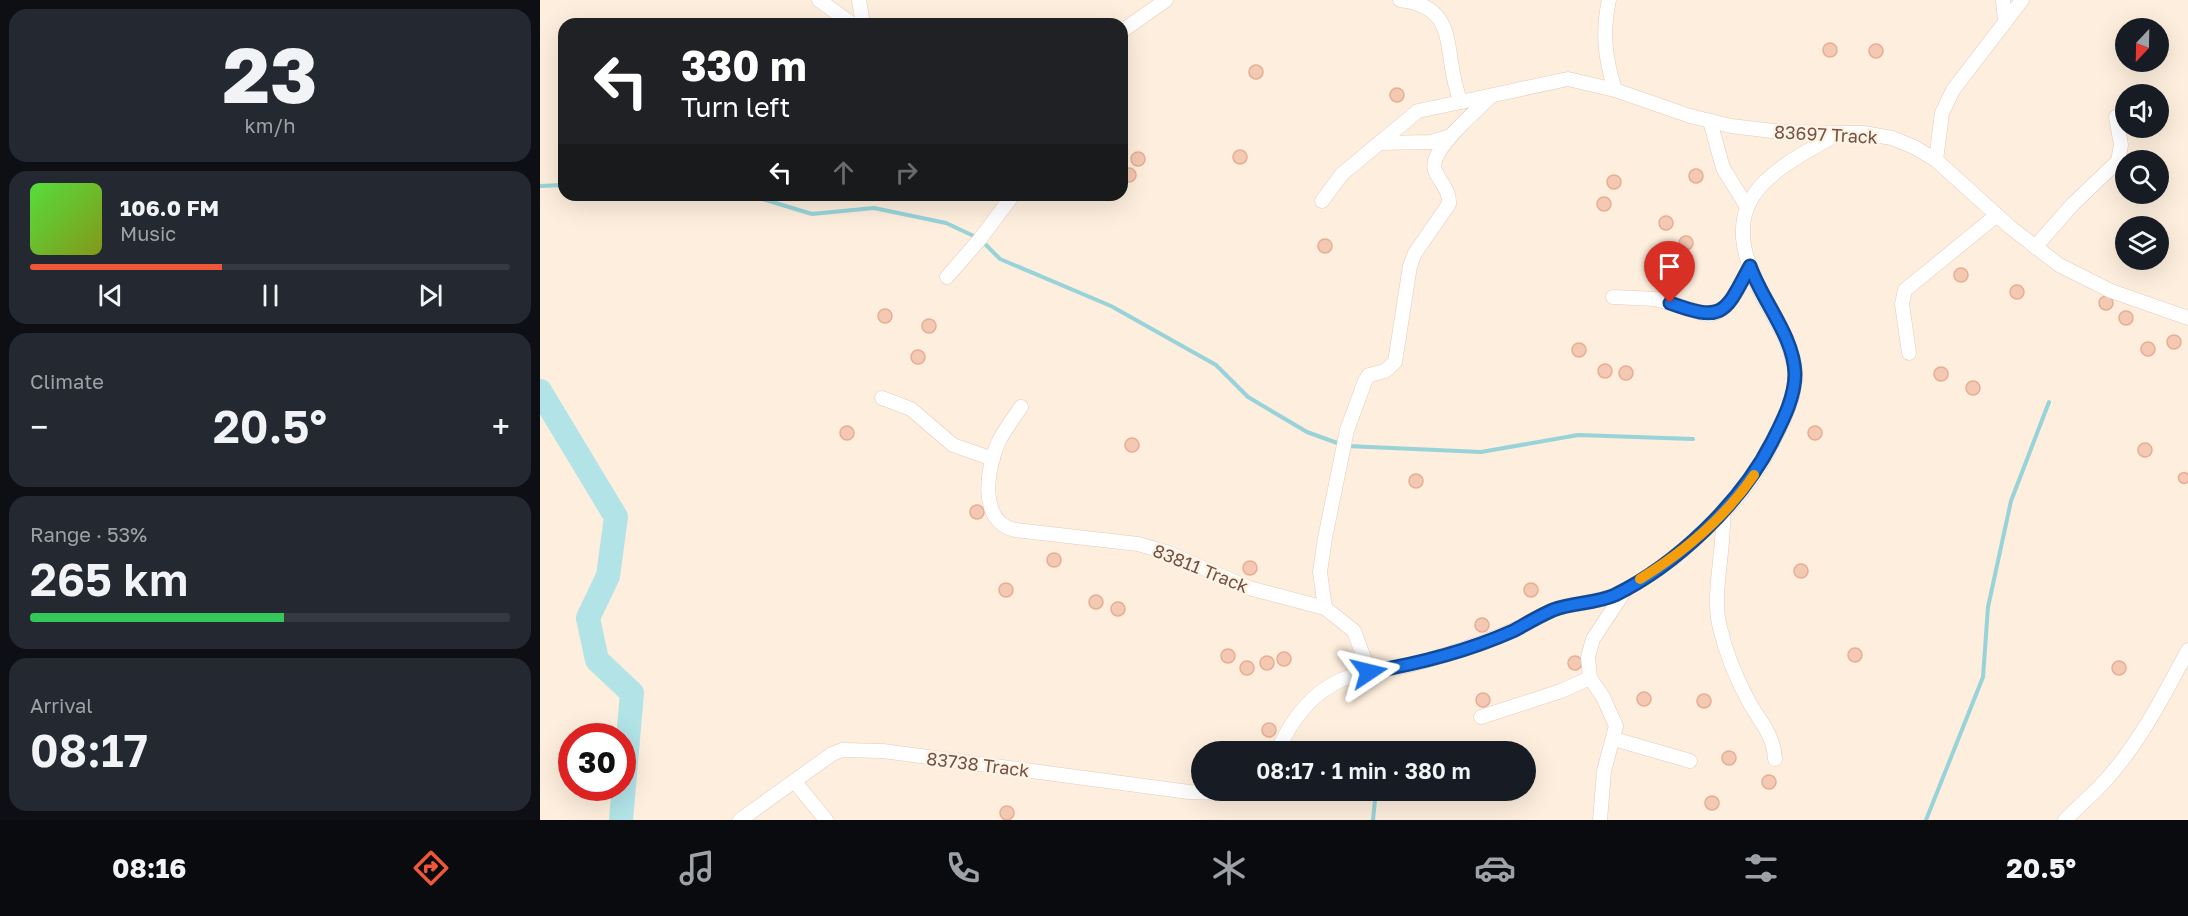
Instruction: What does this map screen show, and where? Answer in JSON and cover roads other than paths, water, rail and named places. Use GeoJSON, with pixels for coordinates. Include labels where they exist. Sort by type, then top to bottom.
{"type":"FeatureCollection","features":[{"type":"Feature","properties":{"kind":"street"},"geometry":{"type":"LineString","coordinates":[[819,0],[844,18]]}},
{"type":"Feature","properties":{"kind":"street"},"geometry":{"type":"LineString","coordinates":[[859,0],[862,18]]}},
{"type":"Feature","properties":{"kind":"street"},"geometry":{"type":"LineString","coordinates":[[1128,27],[1166,0]]}},
{"type":"Feature","properties":{"kind":"street"},"geometry":{"type":"LineString","coordinates":[[1400,0],[1426,5],[1439,16],[1452,75],[1461,102]]}},
{"type":"Feature","properties":{"kind":"street"},"geometry":{"type":"LineString","coordinates":[[1609,0],[1604,51],[1615,90]]}},
{"type":"Feature","properties":{"kind":"street"},"geometry":{"type":"LineString","coordinates":[[2002,0],[2005,20]]}},
{"type":"Feature","properties":{"kind":"street"},"geometry":{"type":"LineString","coordinates":[[1936,160],[1942,113],[1953,90],[2022,0]]}},
{"type":"Feature","properties":{"kind":"street","name":"83697 Track"},"geometry":{"type":"LineString","coordinates":[[1322,201],[1342,174],[1421,109],[1490,97],[1563,80],[1615,90],[1710,121],[1781,132],[1863,133],[1892,138],[1936,160],[1997,215],[2059,265],[2096,284],[2188,318]]}},
{"type":"Feature","properties":{"kind":"street"},"geometry":{"type":"LineString","coordinates":[[1325,608],[1320,572],[1347,429],[1369,375],[1385,372],[1395,362],[1410,266],[1415,253],[1449,204],[1449,194],[1434,165],[1440,150],[1490,97]]}},
{"type":"Feature","properties":{"kind":"street"},"geometry":{"type":"LineString","coordinates":[[1710,121],[1723,168],[1746,205]]}},
{"type":"Feature","properties":{"kind":"street"},"geometry":{"type":"LineString","coordinates":[[1282,741],[1293,720],[1321,693],[1341,680],[1418,663],[1512,631],[1555,609],[1603,599],[1626,588],[1676,553],[1723,513],[1762,461],[1783,420],[1794,380],[1791,354],[1750,266],[1743,232],[1746,205],[1751,195],[1771,175],[1838,134]]}},
{"type":"Feature","properties":{"kind":"street"},"geometry":{"type":"LineString","coordinates":[[1380,143],[1431,142],[1451,136]]}},
{"type":"Feature","properties":{"kind":"street"},"geometry":{"type":"LineString","coordinates":[[2035,247],[2073,204],[2118,161],[2120,138]]}},
{"type":"Feature","properties":{"kind":"street"},"geometry":{"type":"LineString","coordinates":[[947,277],[1008,201]]}},
{"type":"Feature","properties":{"kind":"street"},"geometry":{"type":"LineString","coordinates":[[1909,353],[1902,304],[1905,290],[1997,215]]}},
{"type":"Feature","properties":{"kind":"street"},"geometry":{"type":"LineString","coordinates":[[1612,297],[1656,299],[1709,315],[1717,313],[1728,304],[1750,266]]}},
{"type":"Feature","properties":{"kind":"street"},"geometry":{"type":"LineString","coordinates":[[882,398],[911,409],[953,445],[994,455]]}},
{"type":"Feature","properties":{"kind":"street","name":"83811 Track"},"geometry":{"type":"LineString","coordinates":[[1021,407],[999,440],[994,455],[989,481],[989,503],[998,522],[1006,528],[1138,544],[1169,553],[1249,588],[1325,608],[1354,631],[1369,672]]}},
{"type":"Feature","properties":{"kind":"street"},"geometry":{"type":"LineString","coordinates":[[1723,513],[1724,540],[1717,592],[1719,628],[1749,701],[1773,740],[1775,759]]}},
{"type":"Feature","properties":{"kind":"street"},"geometry":{"type":"LineString","coordinates":[[1600,820],[1604,771],[1616,726],[1590,678],[1588,657],[1591,643],[1626,588]]}},
{"type":"Feature","properties":{"kind":"street"},"geometry":{"type":"LineString","coordinates":[[2064,820],[2105,781],[2121,760],[2165,692],[2188,650]]}},
{"type":"Feature","properties":{"kind":"street"},"geometry":{"type":"LineString","coordinates":[[1481,717],[1561,692],[1590,678]]}},
{"type":"Feature","properties":{"kind":"street"},"geometry":{"type":"LineString","coordinates":[[1614,739],[1690,761]]}},
{"type":"Feature","properties":{"kind":"street","name":"83738 Track"},"geometry":{"type":"LineString","coordinates":[[740,820],[832,754],[842,750],[859,749],[1191,792]]}},
{"type":"Feature","properties":{"kind":"street"},"geometry":{"type":"LineString","coordinates":[[795,782],[826,820]]}},
{"type":"Feature","properties":{"kind":"waterway"},"geometry":{"type":"LineString","coordinates":[[540,186],[558,185]]}},
{"type":"Feature","properties":{"kind":"waterway"},"geometry":{"type":"LineString","coordinates":[[769,201],[812,214],[874,208],[946,223],[976,237]]}},
{"type":"Feature","properties":{"kind":"waterway"},"geometry":{"type":"LineString","coordinates":[[982,241],[1000,259],[1111,306],[1216,365],[1248,397],[1307,432],[1340,444]]}},
{"type":"Feature","properties":{"kind":"waterway"},"geometry":{"type":"LineString","coordinates":[[540,391],[616,517],[608,576],[588,618],[597,660],[632,693],[621,820]]}},
{"type":"Feature","properties":{"kind":"waterway"},"geometry":{"type":"LineString","coordinates":[[1926,820],[1983,677],[1988,607],[2011,501],[2049,402]]}},
{"type":"Feature","properties":{"kind":"waterway"},"geometry":{"type":"LineString","coordinates":[[1347,446],[1481,452],[1578,435],[1693,439]]}},
{"type":"Feature","properties":{"kind":"waterway"},"geometry":{"type":"LineString","coordinates":[[1373,820],[1375,801]]}}]}
